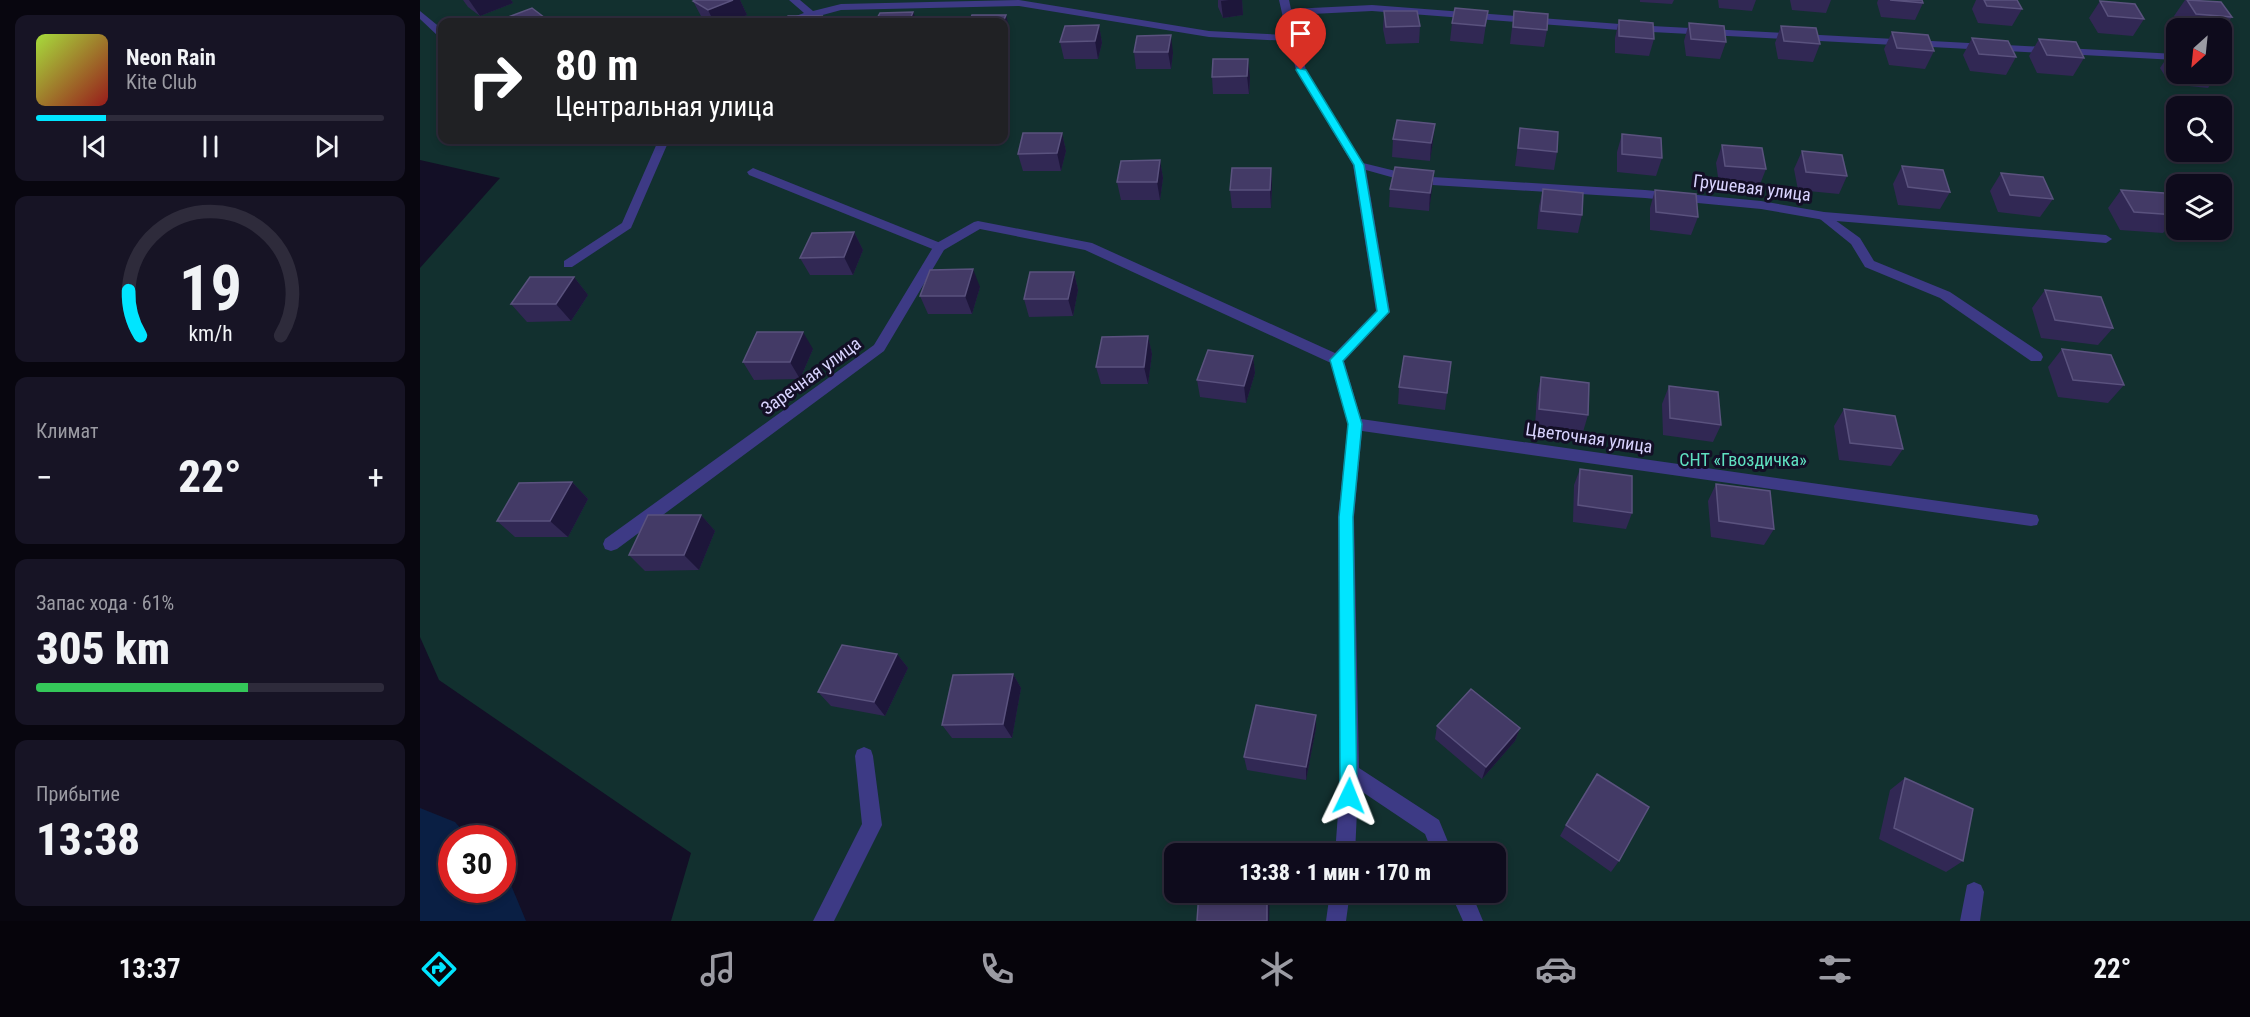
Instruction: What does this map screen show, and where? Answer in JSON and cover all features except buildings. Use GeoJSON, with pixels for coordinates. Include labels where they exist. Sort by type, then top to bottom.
{"type":"FeatureCollection","features":[{"type":"Feature","properties":{"kind":"street"},"geometry":{"type":"LineString","coordinates":[[794,0],[811,14]]}},
{"type":"Feature","properties":{"kind":"street"},"geometry":{"type":"LineString","coordinates":[[800,18],[841,7],[1019,3],[1209,34],[1293,38]]}},
{"type":"Feature","properties":{"kind":"street"},"geometry":{"type":"LineString","coordinates":[[1346,843],[1350,773],[1346,517],[1355,424],[1337,360],[1383,312],[1359,165],[1301,70],[1285,6],[1372,8],[1633,28],[2166,56]]}},
{"type":"Feature","properties":{"kind":"street"},"geometry":{"type":"LineString","coordinates":[[420,14],[438,30]]}},
{"type":"Feature","properties":{"kind":"street"},"geometry":{"type":"LineString","coordinates":[[568,264],[627,225],[662,144]]}},
{"type":"Feature","properties":{"kind":"street","name":"Грушевая улица"},"geometry":{"type":"LineString","coordinates":[[1359,165],[1416,180],[1645,194],[1761,205],[1824,216],[2106,239]]}},
{"type":"Feature","properties":{"kind":"street"},"geometry":{"type":"LineString","coordinates":[[753,172],[939,247]]}},
{"type":"Feature","properties":{"kind":"street"},"geometry":{"type":"LineString","coordinates":[[1824,216],[1856,241],[1869,264],[1945,295],[2036,357]]}},
{"type":"Feature","properties":{"kind":"street","name":"Заречная улица"},"geometry":{"type":"LineString","coordinates":[[611,544],[879,348],[939,247],[978,225],[1088,246],[1337,360]]}},
{"type":"Feature","properties":{"kind":"street","name":"Цветочная улица"},"geometry":{"type":"LineString","coordinates":[[1355,424],[2031,520]]}},
{"type":"Feature","properties":{"kind":"street"},"geometry":{"type":"LineString","coordinates":[[823,921],[872,825],[864,756]]}},
{"type":"Feature","properties":{"kind":"street"},"geometry":{"type":"LineString","coordinates":[[1350,773],[1432,827],[1439,843]]}},
{"type":"Feature","properties":{"kind":"street"},"geometry":{"type":"LineString","coordinates":[[1970,921],[1974,892]]}},
{"type":"Feature","properties":{"kind":"street"},"geometry":{"type":"LineString","coordinates":[[1336,921],[1338,903]]}},
{"type":"Feature","properties":{"kind":"street"},"geometry":{"type":"LineString","coordinates":[[1465,903],[1473,921]]}},
{"type":"Feature","properties":{"kind":"green space","name":"СНТ «Гвоздичка»"},"geometry":{"type":"Polygon","coordinates":[[[420,0],[2250,0],[2250,921],[671,921],[691,853],[439,680],[420,637],[420,268],[500,178],[420,160],[420,0]]]}},
{"type":"Feature","properties":{"kind":"waterway"},"geometry":{"type":"LineString","coordinates":[[420,857],[475,921]]}},
{"type":"Feature","properties":{"kind":"route"},"geometry":{"type":"LineString","coordinates":[[1301,70],[1359,165],[1383,312],[1337,360],[1355,424],[1346,517],[1349,796]]}}]}
